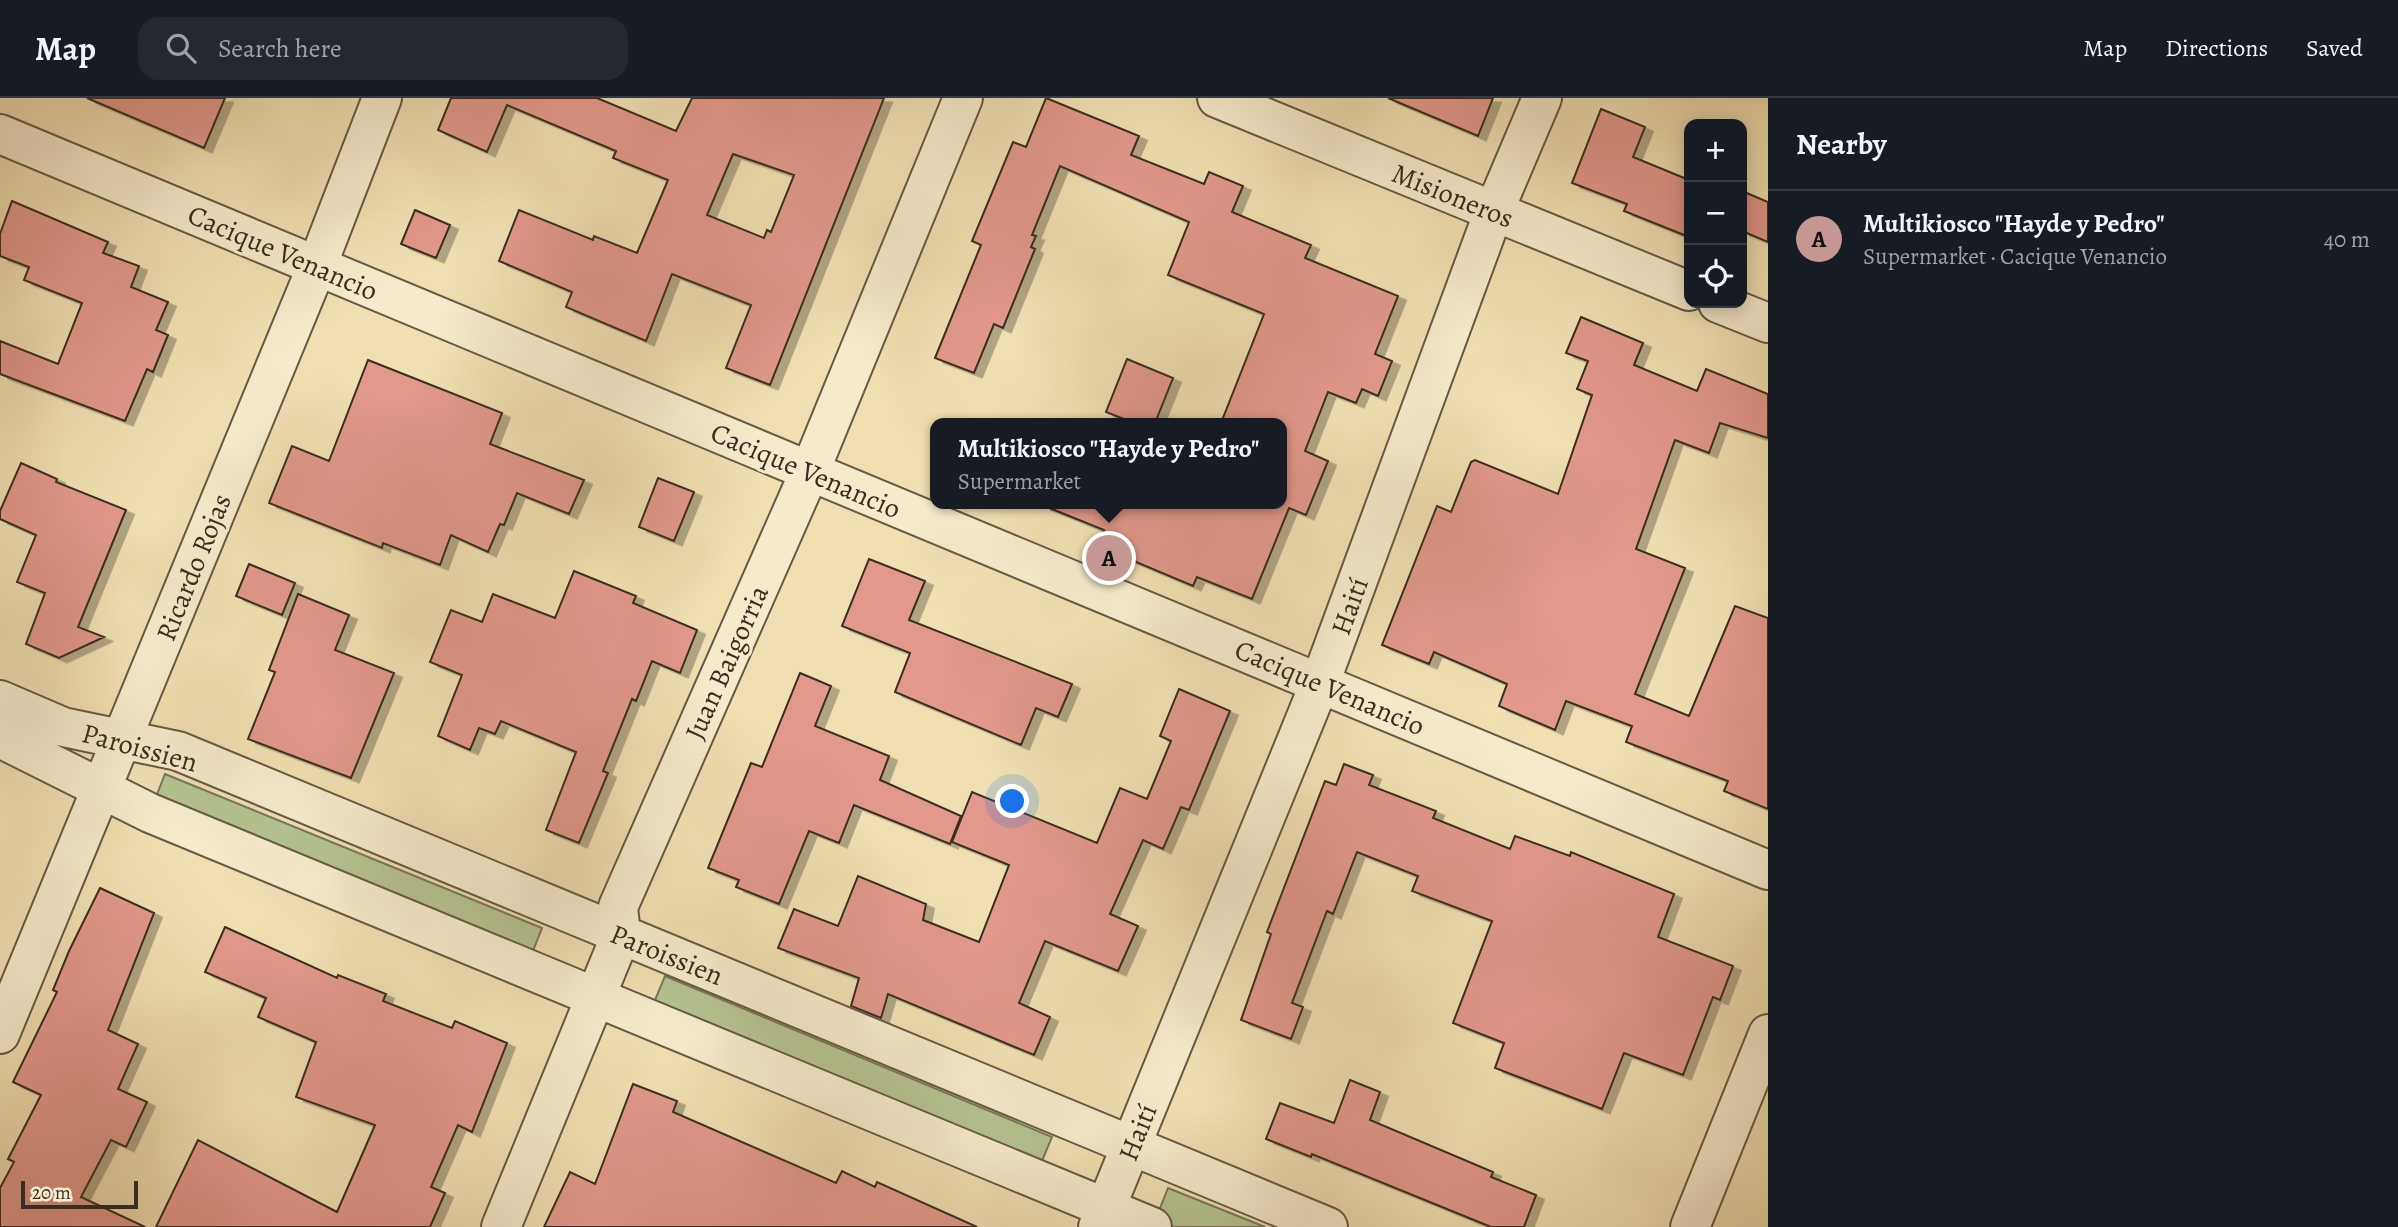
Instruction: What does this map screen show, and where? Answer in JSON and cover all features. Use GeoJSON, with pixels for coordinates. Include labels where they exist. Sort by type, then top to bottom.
{"type":"FeatureCollection","features":[{"type":"Feature","properties":{"kind":"street","name":"Ricardo Rojas"},"geometry":{"type":"LineString","coordinates":[[0,1034],[317,266],[382,98]]}},
{"type":"Feature","properties":{"kind":"street","name":"Juan Baigorria"},"geometry":{"type":"LineString","coordinates":[[501,1227],[621,935],[618,907],[810,471],[964,98]]}},
{"type":"Feature","properties":{"kind":"street","name":"Misioneros"},"geometry":{"type":"LineString","coordinates":[[1217,98],[1684,289]]}},
{"type":"Feature","properties":{"kind":"street","name":"Haití"},"geometry":{"type":"LineString","coordinates":[[1102,1217],[1320,683],[1494,211],[1542,98]]}},
{"type":"Feature","properties":{"kind":"street","name":"Cacique Venancio"},"geometry":{"type":"LineString","coordinates":[[0,134],[1768,870]]}},
{"type":"Feature","properties":{"kind":"street"},"geometry":{"type":"LineString","coordinates":[[1730,308],[1768,323]]}},
{"type":"Feature","properties":{"kind":"street","name":"Paroissien"},"geometry":{"type":"LineString","coordinates":[[0,700],[62,727],[177,751],[1328,1227]]}},
{"type":"Feature","properties":{"kind":"street","name":"Paroissien"},"geometry":{"type":"LineString","coordinates":[[0,738],[150,813],[595,997],[1102,1217],[1152,1227]]}},
{"type":"Feature","properties":{"kind":"street"},"geometry":{"type":"LineString","coordinates":[[1690,1227],[1768,1034]]}},
{"type":"Feature","properties":{"kind":"green space"},"geometry":{"type":"Polygon","coordinates":[[[165,774],[542,928],[529,961],[152,807],[165,774]]]}},
{"type":"Feature","properties":{"kind":"green space"},"geometry":{"type":"Polygon","coordinates":[[[665,976],[1052,1137],[1037,1173],[650,1012],[665,976]]]}},
{"type":"Feature","properties":{"kind":"green space"},"geometry":{"type":"Polygon","coordinates":[[[1168,1188],[1265,1227],[1169,1227],[1155,1221],[1168,1188]]]}},
{"type":"Feature","properties":{"kind":"building"},"geometry":{"type":"Polygon","coordinates":[[[87,98],[225,98],[204,148],[87,98]]]}},
{"type":"Feature","properties":{"kind":"building"},"geometry":{"type":"Polygon","coordinates":[[[451,98],[597,98],[676,131],[692,98],[884,98],[770,385],[726,368],[751,305],[672,274],[646,341],[566,307],[572,292],[499,261],[519,210],[593,240],[594,236],[637,253],[668,180],[613,158],[616,151],[507,105],[487,152],[438,130],[451,98]],[[733,154],[707,215],[764,238],[767,230],[771,232],[794,175],[733,154]]]}},
{"type":"Feature","properties":{"kind":"building"},"geometry":{"type":"Polygon","coordinates":[[[1046,98],[1139,136],[1131,155],[1204,184],[1209,172],[1243,186],[1232,212],[1311,245],[1305,258],[1398,296],[1375,354],[1392,361],[1378,396],[1362,389],[1356,403],[1328,392],[1305,451],[1328,461],[1306,515],[1289,508],[1252,599],[1197,577],[1193,586],[1098,546],[1104,530],[1052,509],[1287,509],[1287,418],[1223,418],[1264,314],[1168,275],[1189,222],[1060,166],[1032,235],[1036,236],[1031,247],[1035,249],[1003,328],[994,324],[974,373],[935,358],[981,245],[972,241],[1013,142],[1026,147],[1046,98]]]}},
{"type":"Feature","properties":{"kind":"building"},"geometry":{"type":"Polygon","coordinates":[[[1388,98],[1493,98],[1478,136],[1388,98]]]}},
{"type":"Feature","properties":{"kind":"building"},"geometry":{"type":"Polygon","coordinates":[[[1601,109],[1645,127],[1633,157],[1684,178],[1684,235],[1624,211],[1627,204],[1572,183],[1601,109]]]}},
{"type":"Feature","properties":{"kind":"building"},"geometry":{"type":"Polygon","coordinates":[[[1747,193],[1768,202],[1768,242],[1747,233],[1747,193]]]}},
{"type":"Feature","properties":{"kind":"building"},"geometry":{"type":"Polygon","coordinates":[[[12,201],[108,242],[103,253],[139,266],[131,287],[168,302],[156,330],[168,335],[153,372],[147,369],[125,421],[0,374],[0,341],[58,364],[82,303],[24,280],[29,267],[0,256],[0,234],[12,201]]]}},
{"type":"Feature","properties":{"kind":"building"},"geometry":{"type":"Polygon","coordinates":[[[415,210],[450,225],[436,258],[401,244],[415,210]]]}},
{"type":"Feature","properties":{"kind":"building"},"geometry":{"type":"Polygon","coordinates":[[[1581,317],[1643,343],[1634,365],[1697,391],[1706,369],[1768,394],[1768,438],[1720,423],[1709,453],[1675,440],[1636,549],[1685,568],[1635,694],[1689,716],[1735,606],[1768,618],[1768,809],[1724,791],[1728,781],[1626,742],[1632,726],[1566,701],[1555,730],[1499,706],[1507,684],[1434,652],[1429,664],[1382,645],[1437,506],[1451,512],[1471,462],[1475,460],[1558,494],[1592,395],[1577,389],[1588,361],[1566,353],[1581,317]]]}},
{"type":"Feature","properties":{"kind":"building"},"geometry":{"type":"Polygon","coordinates":[[[1127,359],[1173,378],[1157,418],[1121,418],[1106,412],[1127,359]]]}},
{"type":"Feature","properties":{"kind":"building"},"geometry":{"type":"Polygon","coordinates":[[[368,360],[502,413],[490,444],[584,480],[569,514],[517,493],[504,525],[500,524],[488,552],[451,535],[440,565],[383,543],[382,548],[269,503],[292,446],[329,461],[368,360]]]}},
{"type":"Feature","properties":{"kind":"building"},"geometry":{"type":"Polygon","coordinates":[[[21,463],[57,479],[56,482],[126,510],[78,627],[104,637],[59,658],[26,644],[45,593],[17,582],[36,535],[0,519],[0,511],[21,463]]]}},
{"type":"Feature","properties":{"kind":"building"},"geometry":{"type":"Polygon","coordinates":[[[658,478],[694,492],[674,541],[639,527],[658,478]]]}},
{"type":"Feature","properties":{"kind":"building"},"geometry":{"type":"Polygon","coordinates":[[[869,559],[925,581],[909,620],[1072,684],[1058,717],[1036,708],[1021,745],[895,692],[910,653],[842,626],[869,559]]]}},
{"type":"Feature","properties":{"kind":"building"},"geometry":{"type":"Polygon","coordinates":[[[249,564],[295,583],[282,615],[236,596],[249,564]]]}},
{"type":"Feature","properties":{"kind":"building"},"geometry":{"type":"Polygon","coordinates":[[[574,571],[636,596],[633,603],[697,630],[680,673],[652,661],[636,701],[632,699],[603,771],[608,773],[579,843],[546,830],[576,752],[501,721],[495,734],[479,728],[470,750],[438,736],[462,675],[430,662],[451,610],[482,622],[493,594],[555,618],[574,571]]]}},
{"type":"Feature","properties":{"kind":"building"},"geometry":{"type":"Polygon","coordinates":[[[298,594],[349,615],[335,650],[394,673],[351,778],[248,739],[275,672],[269,670],[298,594]]]}},
{"type":"Feature","properties":{"kind":"building"},"geometry":{"type":"Polygon","coordinates":[[[800,673],[831,686],[815,726],[889,756],[880,780],[961,816],[950,844],[854,805],[839,843],[809,831],[779,904],[736,887],[739,880],[708,868],[751,763],[762,767],[800,673]]]}},
{"type":"Feature","properties":{"kind":"building"},"geometry":{"type":"Polygon","coordinates":[[[1179,689],[1230,711],[1189,810],[1181,807],[1163,849],[1143,840],[1110,914],[1138,926],[1118,971],[1045,941],[1019,1003],[1050,1017],[1034,1055],[888,994],[881,1018],[851,1006],[859,978],[778,948],[794,909],[838,926],[858,876],[926,904],[923,920],[979,942],[1009,865],[952,842],[972,792],[1097,843],[1120,788],[1147,799],[1171,741],[1160,736],[1179,689]]]}},
{"type":"Feature","properties":{"kind":"building"},"geometry":{"type":"Polygon","coordinates":[[[1344,764],[1373,775],[1369,785],[1436,811],[1433,818],[1510,849],[1515,836],[1570,856],[1571,852],[1674,894],[1658,937],[1733,966],[1720,1000],[1713,997],[1683,1075],[1624,1053],[1602,1109],[1495,1068],[1504,1043],[1453,1023],[1492,921],[1412,891],[1418,876],[1357,852],[1333,914],[1327,911],[1292,1003],[1303,1007],[1291,1039],[1241,1020],[1271,934],[1267,932],[1325,781],[1336,785],[1344,764]]]}},
{"type":"Feature","properties":{"kind":"building"},"geometry":{"type":"Polygon","coordinates":[[[100,888],[154,913],[108,1030],[138,1044],[118,1089],[147,1102],[126,1147],[111,1140],[81,1197],[145,1227],[0,1227],[0,1188],[14,1162],[8,1159],[41,1095],[13,1082],[57,992],[53,990],[69,951],[100,888]]]}},
{"type":"Feature","properties":{"kind":"building"},"geometry":{"type":"Polygon","coordinates":[[[225,927],[337,978],[338,975],[386,994],[383,1001],[452,1028],[455,1021],[507,1043],[472,1132],[458,1125],[431,1187],[445,1193],[430,1227],[156,1227],[198,1140],[337,1212],[375,1125],[296,1097],[316,1042],[258,1017],[266,998],[205,972],[225,927]]]}},
{"type":"Feature","properties":{"kind":"building"},"geometry":{"type":"Polygon","coordinates":[[[1350,1080],[1380,1092],[1370,1120],[1493,1172],[1491,1177],[1536,1195],[1524,1227],[1491,1227],[1312,1154],[1311,1157],[1266,1139],[1280,1103],[1334,1123],[1350,1080]]]}},
{"type":"Feature","properties":{"kind":"building"},"geometry":{"type":"Polygon","coordinates":[[[633,1084],[677,1101],[673,1112],[836,1183],[842,1171],[875,1187],[877,1182],[977,1227],[544,1227],[570,1172],[595,1184],[633,1084]]]}},
{"type":"Feature","properties":{"kind":"place","name":"Multikiosco \"Hayde y Pedro\""},"geometry":{"type":"Point","coordinates":[1109,558]}}]}
